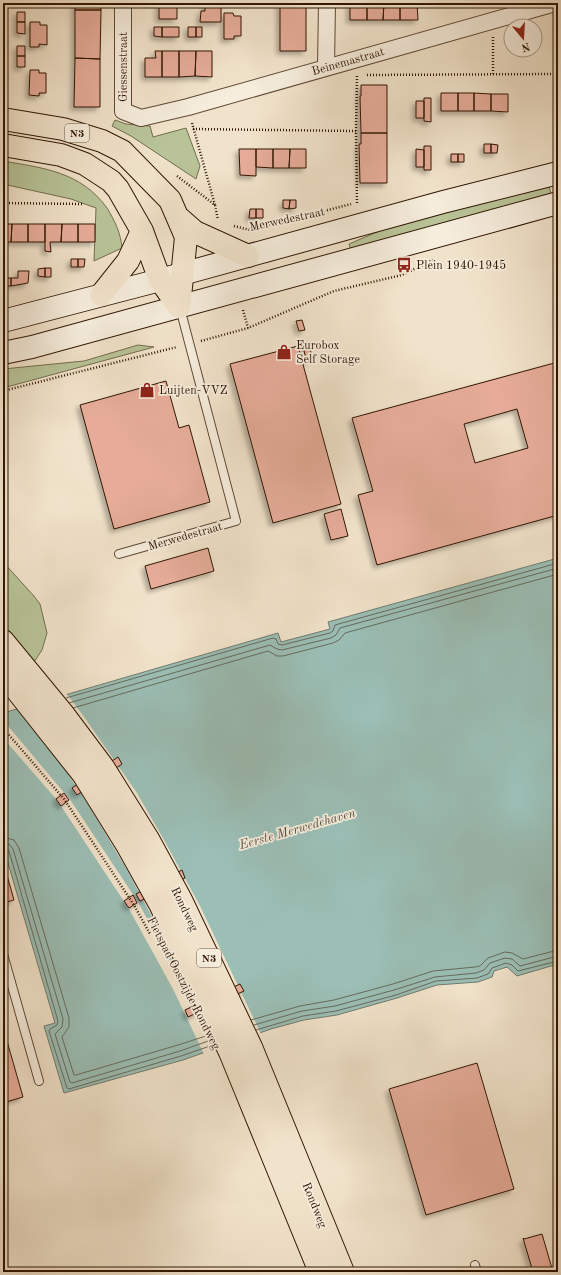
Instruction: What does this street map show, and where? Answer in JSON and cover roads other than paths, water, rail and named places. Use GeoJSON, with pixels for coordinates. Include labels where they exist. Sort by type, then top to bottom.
{"type":"FeatureCollection","features":[{"type":"Feature","properties":{"kind":"main road","name":"N3"},"geometry":{"type":"LineString","coordinates":[[3,119],[63,128],[102,141],[122,152],[170,200],[185,224],[186,237],[183,273]]}},
{"type":"Feature","properties":{"kind":"main road","name":"N3"},"geometry":{"type":"LineString","coordinates":[[3,145],[61,155],[85,164],[111,181],[118,189],[142,231],[160,280]]}},
{"type":"Feature","properties":{"kind":"main road","name":"Merwedestraat"},"geometry":{"type":"LineString","coordinates":[[3,321],[160,280],[443,202],[558,173]]}},
{"type":"Feature","properties":{"kind":"main road"},"geometry":{"type":"LineString","coordinates":[[3,353],[32,347],[558,203]]}},
{"type":"Feature","properties":{"kind":"main road"},"geometry":{"type":"LineString","coordinates":[[185,224],[248,256]]}},
{"type":"Feature","properties":{"kind":"main road"},"geometry":{"type":"LineString","coordinates":[[101,295],[128,261],[142,231]]}},
{"type":"Feature","properties":{"kind":"main road"},"geometry":{"type":"LineString","coordinates":[[179,307],[183,273]]}},
{"type":"Feature","properties":{"kind":"main road"},"geometry":{"type":"LineString","coordinates":[[160,280],[179,307]]}},
{"type":"Feature","properties":{"kind":"main road","name":"Rondweg"},"geometry":{"type":"LineString","coordinates":[[3,641],[14,675],[83,774],[127,845],[161,906],[230,1052],[320,1272]]}},
{"type":"Feature","properties":{"kind":"main road","name":"Rondweg"},"geometry":{"type":"LineString","coordinates":[[14,675],[64,715],[103,767],[148,839],[181,900],[251,1047],[343,1272]]}},
{"type":"Feature","properties":{"kind":"street","name":"Giessenstraat"},"geometry":{"type":"LineString","coordinates":[[123,3],[124,111],[141,118]]}},
{"type":"Feature","properties":{"kind":"street"},"geometry":{"type":"LineString","coordinates":[[326,3],[326,67]]}},
{"type":"Feature","properties":{"kind":"street","name":"Beinemastraat"},"geometry":{"type":"LineString","coordinates":[[141,118],[188,107],[489,22],[532,6],[556,10]]}},
{"type":"Feature","properties":{"kind":"lane","name":"Merwedestraat"},"geometry":{"type":"LineString","coordinates":[[119,554],[236,521],[179,307]]}},
{"type":"Feature","properties":{"kind":"lane"},"geometry":{"type":"LineString","coordinates":[[3,954],[39,1081]]}},
{"type":"Feature","properties":{"kind":"water","name":"Eerste Merwedehaven"},"geometry":{"type":"Polygon","coordinates":[[[558,558],[558,964],[517,976],[507,967],[494,971],[492,977],[478,982],[437,985],[337,1015],[304,1020],[271,1029],[183,1060],[64,1093],[44,1026],[55,1023],[3,846],[3,713],[278,633],[281,642],[330,629],[328,622],[558,558]]]}},
{"type":"Feature","properties":{"kind":"place","name":"Plein 1940-1945"},"geometry":{"type":"Point","coordinates":[404,265]}},
{"type":"Feature","properties":{"kind":"place","name":"Eurobox Self Storage"},"geometry":{"type":"Point","coordinates":[284,352]}},
{"type":"Feature","properties":{"kind":"place","name":"Luijten-VVZ"},"geometry":{"type":"Point","coordinates":[147,390]}}]}
